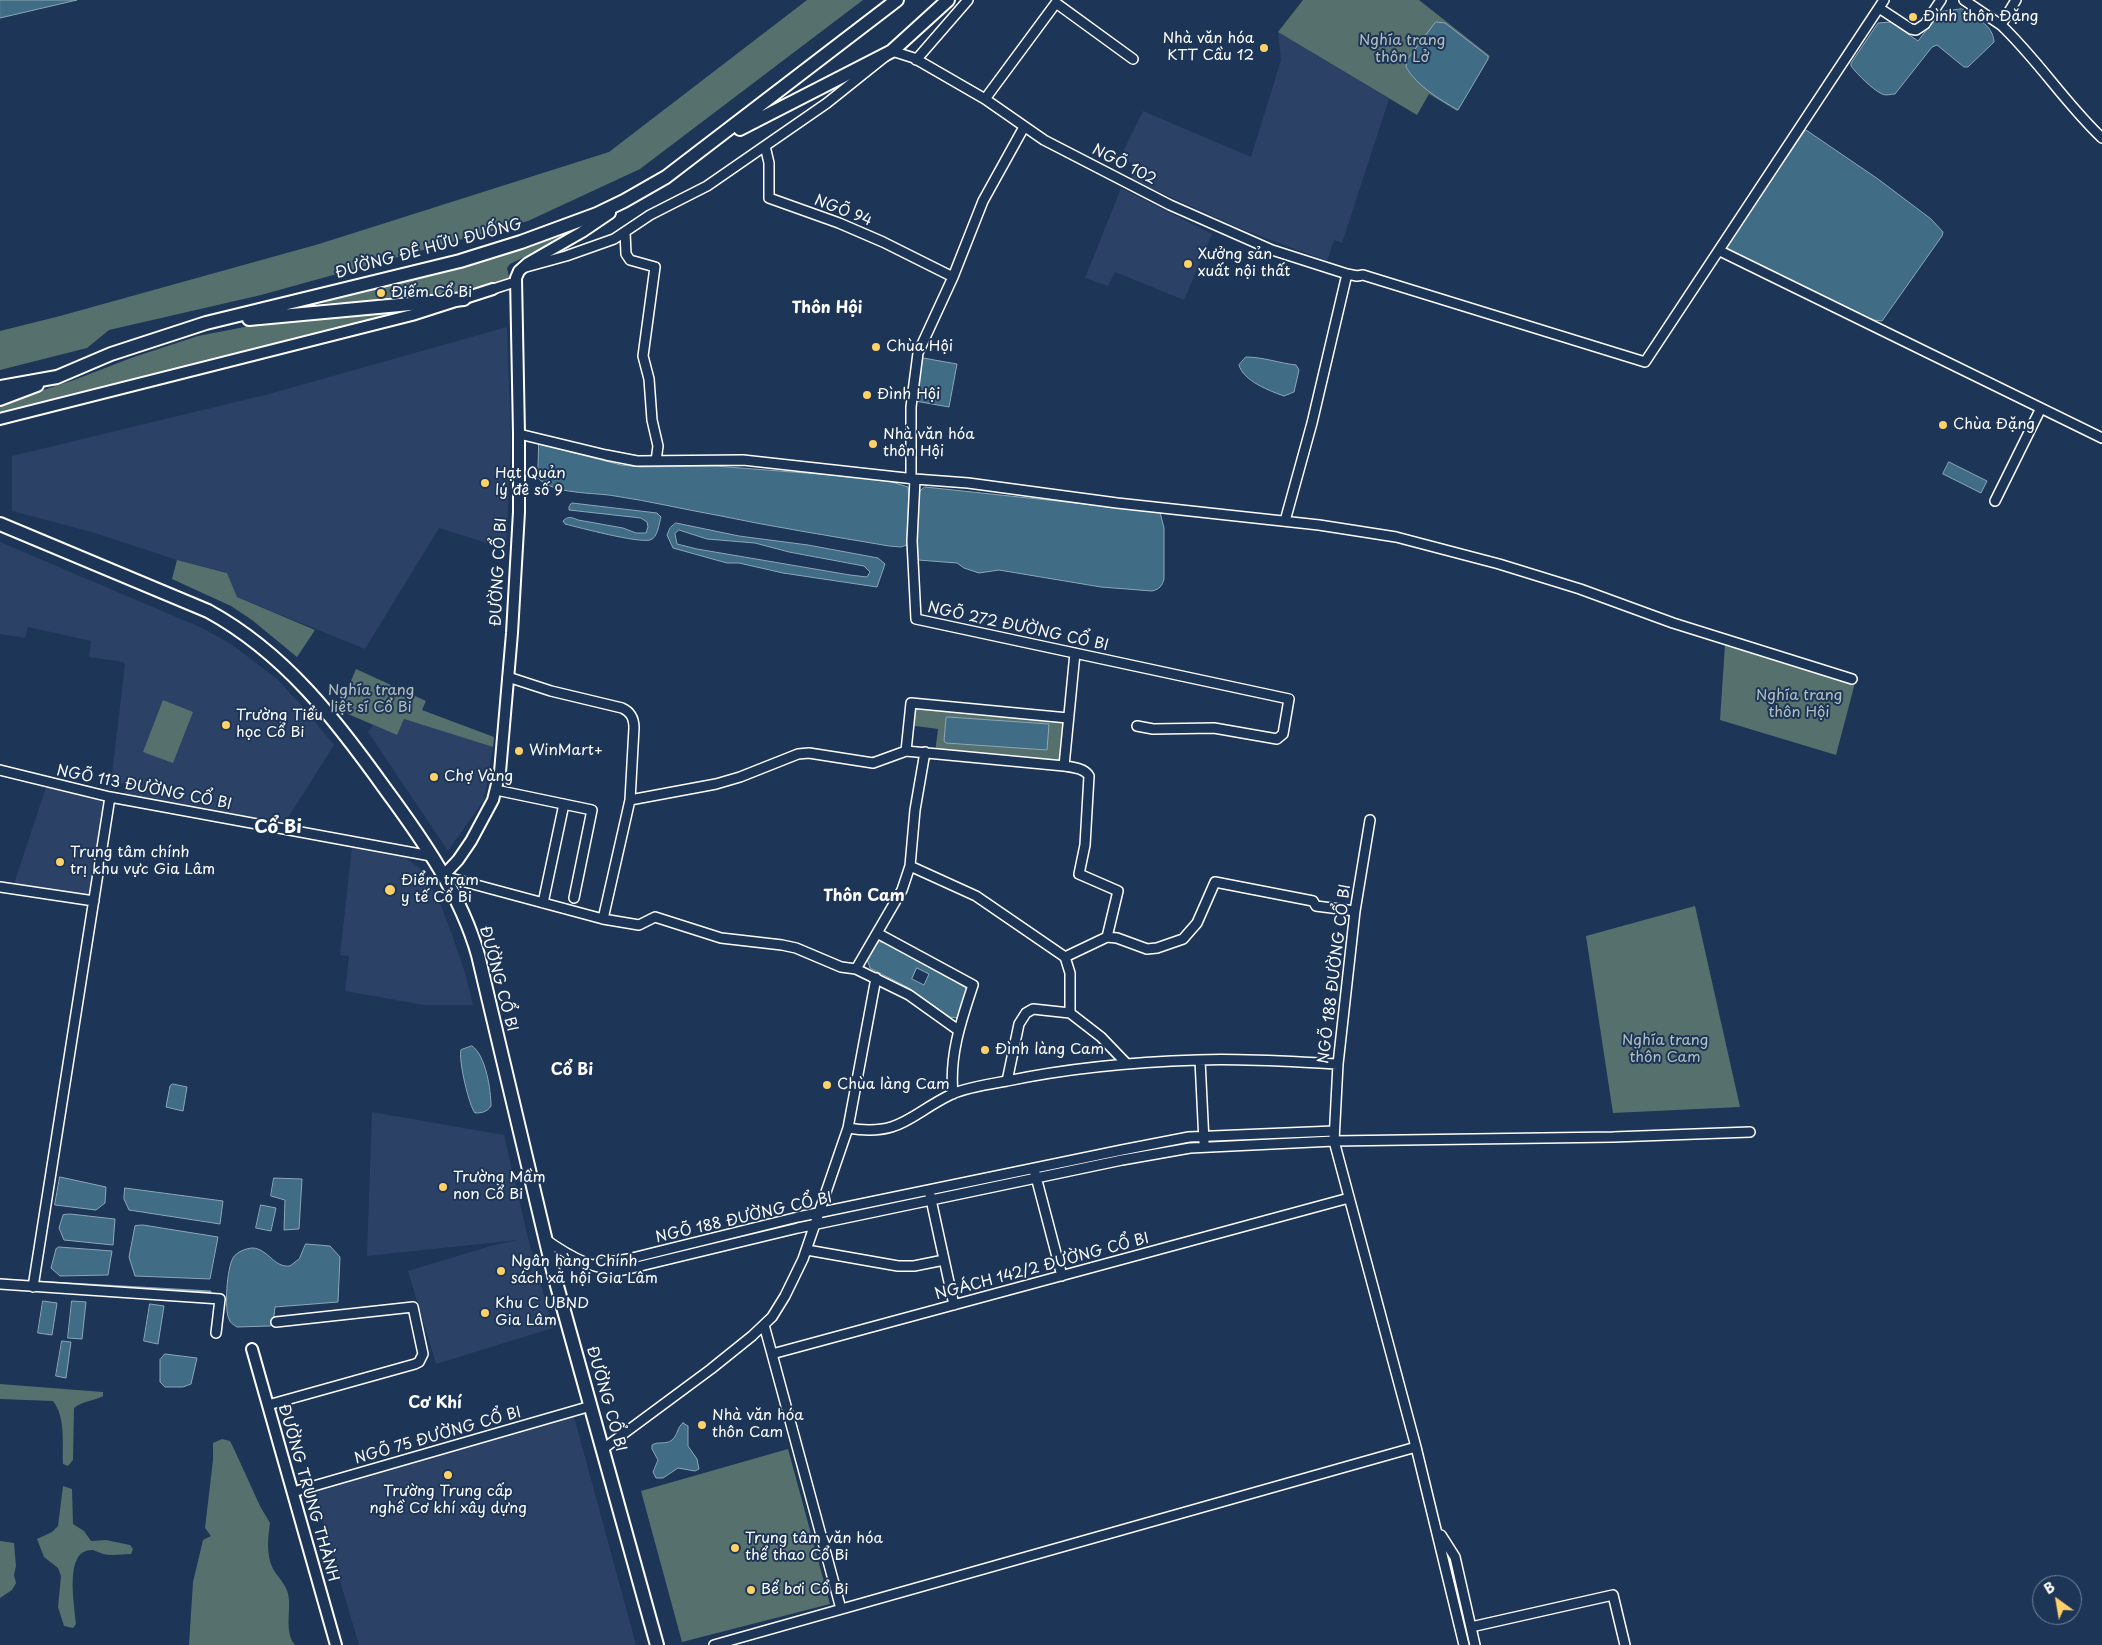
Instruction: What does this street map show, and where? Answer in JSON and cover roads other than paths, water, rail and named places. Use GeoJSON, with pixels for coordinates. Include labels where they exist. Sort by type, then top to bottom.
{"type":"FeatureCollection","features":[{"type":"Feature","properties":{"kind":"main road","name":"ĐƯỜNG ĐÊ HỮU ĐUỐNG"},"geometry":{"type":"LineString","coordinates":[[0,387],[57,377],[112,354],[206,323],[471,258],[545,234],[624,201],[666,177],[897,0]]}},
{"type":"Feature","properties":{"kind":"main road"},"geometry":{"type":"LineString","coordinates":[[709,145],[892,51],[948,0]]}},
{"type":"Feature","properties":{"kind":"main road"},"geometry":{"type":"LineString","coordinates":[[206,323],[464,299]]}},
{"type":"Feature","properties":{"kind":"main road"},"geometry":{"type":"LineString","coordinates":[[0,399],[57,377]]}},
{"type":"Feature","properties":{"kind":"main road"},"geometry":{"type":"LineString","coordinates":[[0,524],[208,612],[229,623],[263,647],[331,715],[392,797],[432,856],[443,876]]}},
{"type":"Feature","properties":{"kind":"main road","name":"ĐƯỜNG CỔ BI"},"geometry":{"type":"LineString","coordinates":[[443,876],[467,925],[478,956],[545,1239],[657,1645]]}},
{"type":"Feature","properties":{"kind":"street"},"geometry":{"type":"LineString","coordinates":[[916,60],[968,0]]}},
{"type":"Feature","properties":{"kind":"street"},"geometry":{"type":"LineString","coordinates":[[1941,0],[1925,24],[1916,30],[1911,29],[1882,4],[1720,251],[2102,438]]}},
{"type":"Feature","properties":{"kind":"street"},"geometry":{"type":"LineString","coordinates":[[1964,0],[2001,25],[2036,62],[2078,116],[2102,138]]}},
{"type":"Feature","properties":{"kind":"street"},"geometry":{"type":"LineString","coordinates":[[2001,25],[2016,0]]}},
{"type":"Feature","properties":{"kind":"street"},"geometry":{"type":"LineString","coordinates":[[985,99],[1056,3],[1133,59]]}},
{"type":"Feature","properties":{"kind":"street","name":"NGÕ 102"},"geometry":{"type":"LineString","coordinates":[[892,51],[916,60],[985,99],[1044,140],[1170,205],[1272,250],[1347,274],[1363,275],[1645,362],[1720,251]]}},
{"type":"Feature","properties":{"kind":"street"},"geometry":{"type":"LineString","coordinates":[[521,268],[574,254],[614,239],[650,215],[708,186],[847,88],[892,51]]}},
{"type":"Feature","properties":{"kind":"street"},"geometry":{"type":"LineString","coordinates":[[913,479],[911,406],[918,353],[953,276],[983,201],[1024,127]]}},
{"type":"Feature","properties":{"kind":"street","name":"NGÕ 94"},"geometry":{"type":"LineString","coordinates":[[765,146],[769,163],[769,198],[839,223],[953,276]]}},
{"type":"Feature","properties":{"kind":"street"},"geometry":{"type":"LineString","coordinates":[[521,268],[582,232],[624,201]]}},
{"type":"Feature","properties":{"kind":"street"},"geometry":{"type":"LineString","coordinates":[[624,232],[626,254],[630,260],[655,267],[643,356],[649,379],[652,420],[658,446],[656,462]]}},
{"type":"Feature","properties":{"kind":"street","name":"ĐƯỜNG CỔ BI"},"geometry":{"type":"LineString","coordinates":[[443,876],[458,860],[471,841],[496,790],[500,772],[519,512],[515,282],[521,268]]}},
{"type":"Feature","properties":{"kind":"street"},"geometry":{"type":"LineString","coordinates":[[1284,521],[1312,423],[1347,274]]}},
{"type":"Feature","properties":{"kind":"street"},"geometry":{"type":"LineString","coordinates":[[0,419],[412,315],[515,282]]}},
{"type":"Feature","properties":{"kind":"street"},"geometry":{"type":"LineString","coordinates":[[1995,501],[2041,408]]}},
{"type":"Feature","properties":{"kind":"street"},"geometry":{"type":"LineString","coordinates":[[519,434],[614,457],[656,462],[743,460],[913,479],[968,483],[1117,503],[1284,521],[1396,537],[1499,564],[1580,589],[1722,639],[1852,679]]}},
{"type":"Feature","properties":{"kind":"street","name":"NGÕ 272 ĐƯỜNG CỔ BI"},"geometry":{"type":"LineString","coordinates":[[913,479],[912,541],[916,620],[1289,699],[1283,736],[1274,739],[1214,728],[1153,729],[1137,726]]}},
{"type":"Feature","properties":{"kind":"street"},"geometry":{"type":"LineString","coordinates":[[1064,766],[1075,653]]}},
{"type":"Feature","properties":{"kind":"street"},"geometry":{"type":"LineString","coordinates":[[508,677],[560,693],[622,708],[629,712],[634,720],[630,800],[603,919]]}},
{"type":"Feature","properties":{"kind":"street"},"geometry":{"type":"LineString","coordinates":[[906,751],[910,703],[1068,718]]}},
{"type":"Feature","properties":{"kind":"street"},"geometry":{"type":"LineString","coordinates":[[630,800],[740,778],[798,754],[809,753],[873,763],[906,751],[925,752],[1064,766],[1082,770],[1090,776],[1085,845],[1079,874],[1118,892],[1107,937]]}},
{"type":"Feature","properties":{"kind":"street"},"geometry":{"type":"LineString","coordinates":[[856,969],[902,890],[910,866],[915,810],[925,752]]}},
{"type":"Feature","properties":{"kind":"street","name":"NGÕ 113 ĐƯỜNG CỔ BI"},"geometry":{"type":"LineString","coordinates":[[0,770],[110,797],[432,856]]}},
{"type":"Feature","properties":{"kind":"street"},"geometry":{"type":"LineString","coordinates":[[496,790],[592,810],[574,898]]}},
{"type":"Feature","properties":{"kind":"street"},"geometry":{"type":"LineString","coordinates":[[33,1287],[110,797]]}},
{"type":"Feature","properties":{"kind":"street"},"geometry":{"type":"LineString","coordinates":[[543,903],[564,804]]}},
{"type":"Feature","properties":{"kind":"street","name":"NGÕ 188 ĐƯỜNG CỔ BI"},"geometry":{"type":"LineString","coordinates":[[591,1264],[604,1269],[624,1270],[816,1224],[1122,1160],[1205,1147],[1334,1141],[1338,1064],[1355,911],[1370,820]]}},
{"type":"Feature","properties":{"kind":"street"},"geometry":{"type":"LineString","coordinates":[[910,866],[976,896],[1065,957],[1070,973],[1070,1013]]}},
{"type":"Feature","properties":{"kind":"street"},"geometry":{"type":"LineString","coordinates":[[443,876],[603,919],[639,925],[655,917],[721,938],[796,948],[841,967],[856,969],[876,978],[909,995],[958,1030]]}},
{"type":"Feature","properties":{"kind":"street"},"geometry":{"type":"LineString","coordinates":[[1065,957],[1107,937],[1117,938],[1147,949],[1157,948],[1183,939],[1198,923],[1215,882],[1313,901],[1316,906],[1355,911]]}},
{"type":"Feature","properties":{"kind":"street"},"geometry":{"type":"LineString","coordinates":[[0,887],[94,901]]}},
{"type":"Feature","properties":{"kind":"street"},"geometry":{"type":"LineString","coordinates":[[878,933],[973,985],[958,1030],[952,1066],[953,1094]]}},
{"type":"Feature","properties":{"kind":"street"},"geometry":{"type":"LineString","coordinates":[[603,1449],[711,1369],[764,1325],[785,1296],[820,1214],[848,1128],[876,978]]}},
{"type":"Feature","properties":{"kind":"street"},"geometry":{"type":"LineString","coordinates":[[1007,1080],[1019,1024],[1026,1013],[1033,1009],[1070,1013],[1101,1037],[1126,1064]]}},
{"type":"Feature","properties":{"kind":"street"},"geometry":{"type":"LineString","coordinates":[[1200,1060],[1205,1147]]}},
{"type":"Feature","properties":{"kind":"street"},"geometry":{"type":"LineString","coordinates":[[848,1128],[863,1131],[899,1126],[953,1094],[1007,1080],[1126,1064],[1200,1060],[1338,1064]]}},
{"type":"Feature","properties":{"kind":"street","name":"NGÕ 188 ĐƯỜNG CỔ BI"},"geometry":{"type":"LineString","coordinates":[[591,1264],[616,1262],[820,1214],[1122,1150],[1203,1136],[1334,1131]]}},
{"type":"Feature","properties":{"kind":"street"},"geometry":{"type":"LineString","coordinates":[[1464,1645],[1416,1447],[1334,1141],[1613,1137],[1750,1132]]}},
{"type":"Feature","properties":{"kind":"street"},"geometry":{"type":"LineString","coordinates":[[1034,1168],[1062,1276]]}},
{"type":"Feature","properties":{"kind":"street"},"geometry":{"type":"LineString","coordinates":[[929,1190],[954,1305]]}},
{"type":"Feature","properties":{"kind":"street","name":"NGÁCH 142/2 ĐƯỜNG CỔ BI"},"geometry":{"type":"LineString","coordinates":[[772,1354],[1349,1198]]}},
{"type":"Feature","properties":{"kind":"street"},"geometry":{"type":"LineString","coordinates":[[545,1239],[576,1258],[591,1264]]}},
{"type":"Feature","properties":{"kind":"street"},"geometry":{"type":"LineString","coordinates":[[806,1250],[898,1266],[914,1266],[944,1260]]}},
{"type":"Feature","properties":{"kind":"street"},"geometry":{"type":"LineString","coordinates":[[0,1284],[220,1299],[216,1333]]}},
{"type":"Feature","properties":{"kind":"street"},"geometry":{"type":"LineString","coordinates":[[268,1405],[415,1364],[419,1362],[423,1354],[413,1307],[276,1322]]}},
{"type":"Feature","properties":{"kind":"street"},"geometry":{"type":"LineString","coordinates":[[764,1325],[841,1609]]}},
{"type":"Feature","properties":{"kind":"street","name":"ĐƯỜNG TRUNG THÀNH"},"geometry":{"type":"LineString","coordinates":[[252,1348],[336,1645]]}},
{"type":"Feature","properties":{"kind":"street","name":"NGÕ 75 ĐƯỜNG CỔ BI"},"geometry":{"type":"LineString","coordinates":[[293,1492],[591,1406]]}},
{"type":"Feature","properties":{"kind":"street"},"geometry":{"type":"LineString","coordinates":[[714,1645],[1416,1447]]}},
{"type":"Feature","properties":{"kind":"street"},"geometry":{"type":"LineString","coordinates":[[1435,1524],[1455,1557],[1475,1645]]}},
{"type":"Feature","properties":{"kind":"street"},"geometry":{"type":"LineString","coordinates":[[1471,1628],[1613,1595],[1625,1645]]}},
{"type":"Feature","properties":{"kind":"waterway"},"geometry":{"type":"LineString","coordinates":[[0,1280],[210,1292]]}},
{"type":"Feature","properties":{"kind":"place","name":"Đình thôn Đặng"},"geometry":{"type":"Point","coordinates":[1913,17]}},
{"type":"Feature","properties":{"kind":"place","name":"Nhà văn hóa KTT Cầu 12"},"geometry":{"type":"Point","coordinates":[1264,48]}},
{"type":"Feature","properties":{"kind":"place","name":"Xưởng sản xuất nội thất"},"geometry":{"type":"Point","coordinates":[1188,264]}},
{"type":"Feature","properties":{"kind":"place","name":"Điếm Cổ Bi"},"geometry":{"type":"Point","coordinates":[381,293]}},
{"type":"Feature","properties":{"kind":"place","name":"Chùa Hội"},"geometry":{"type":"Point","coordinates":[876,347]}},
{"type":"Feature","properties":{"kind":"place","name":"Đình Hội"},"geometry":{"type":"Point","coordinates":[867,395]}},
{"type":"Feature","properties":{"kind":"place","name":"Chùa Đặng"},"geometry":{"type":"Point","coordinates":[1943,425]}},
{"type":"Feature","properties":{"kind":"place","name":"Nhà văn hóa thôn Hội"},"geometry":{"type":"Point","coordinates":[873,444]}},
{"type":"Feature","properties":{"kind":"place","name":"Hạt Quản lý đê số 9"},"geometry":{"type":"Point","coordinates":[485,483]}},
{"type":"Feature","properties":{"kind":"place","name":"Trường Tiểu học Cổ Bi"},"geometry":{"type":"Point","coordinates":[226,725]}},
{"type":"Feature","properties":{"kind":"place","name":"WinMart+"},"geometry":{"type":"Point","coordinates":[519,751]}},
{"type":"Feature","properties":{"kind":"place","name":"Chợ Vàng"},"geometry":{"type":"Point","coordinates":[434,777]}},
{"type":"Feature","properties":{"kind":"place","name":"Trung tâm chính trị khu vực Gia Lâm"},"geometry":{"type":"Point","coordinates":[60,862]}},
{"type":"Feature","properties":{"kind":"place","name":"Điểm trạm y tế Cổ Bi"},"geometry":{"type":"Point","coordinates":[390,890]}},
{"type":"Feature","properties":{"kind":"place","name":"Đình làng Cam"},"geometry":{"type":"Point","coordinates":[985,1050]}},
{"type":"Feature","properties":{"kind":"place","name":"Chùa làng Cam"},"geometry":{"type":"Point","coordinates":[827,1085]}},
{"type":"Feature","properties":{"kind":"place","name":"Trường Mầm non Cổ Bi"},"geometry":{"type":"Point","coordinates":[443,1187]}},
{"type":"Feature","properties":{"kind":"place","name":"Ngân hàng Chính sách xã hội Gia Lâm"},"geometry":{"type":"Point","coordinates":[501,1271]}},
{"type":"Feature","properties":{"kind":"place","name":"Khu C UBND Gia Lâm"},"geometry":{"type":"Point","coordinates":[485,1313]}},
{"type":"Feature","properties":{"kind":"place","name":"Nhà văn hóa thôn Cam"},"geometry":{"type":"Point","coordinates":[702,1425]}},
{"type":"Feature","properties":{"kind":"place","name":"Trường Trung cấp nghề Cơ khí xây dựng"},"geometry":{"type":"Point","coordinates":[448,1475]}},
{"type":"Feature","properties":{"kind":"place","name":"Trung tâm văn hóa thể thao Cổ Bi"},"geometry":{"type":"Point","coordinates":[735,1548]}},
{"type":"Feature","properties":{"kind":"place","name":"Bể bơi Cổ Bi"},"geometry":{"type":"Point","coordinates":[751,1590]}},
{"type":"Feature","properties":{"kind":"district","name":"Thôn Hội"},"geometry":{"type":"Point","coordinates":[827,309]}},
{"type":"Feature","properties":{"kind":"district","name":"Cổ Bi"},"geometry":{"type":"Point","coordinates":[278,828]}},
{"type":"Feature","properties":{"kind":"district","name":"Thôn Cam"},"geometry":{"type":"Point","coordinates":[864,897]}},
{"type":"Feature","properties":{"kind":"district","name":"Cổ Bi"},"geometry":{"type":"Point","coordinates":[572,1071]}},
{"type":"Feature","properties":{"kind":"district","name":"Cơ Khí"},"geometry":{"type":"Point","coordinates":[435,1404]}},
{"type":"Feature","properties":{"kind":"park label","name":"Nghĩa trang thôn Lở"},"geometry":{"type":"Point","coordinates":[1402,50]}},
{"type":"Feature","properties":{"kind":"park label","name":"Nghĩa trang liệt sĩ Cổ Bi"},"geometry":{"type":"Point","coordinates":[371,700]}},
{"type":"Feature","properties":{"kind":"park label","name":"Nghĩa trang thôn Hội"},"geometry":{"type":"Point","coordinates":[1799,704]}},
{"type":"Feature","properties":{"kind":"park label","name":"Nghĩa trang thôn Cam"},"geometry":{"type":"Point","coordinates":[1665,1050]}}]}
